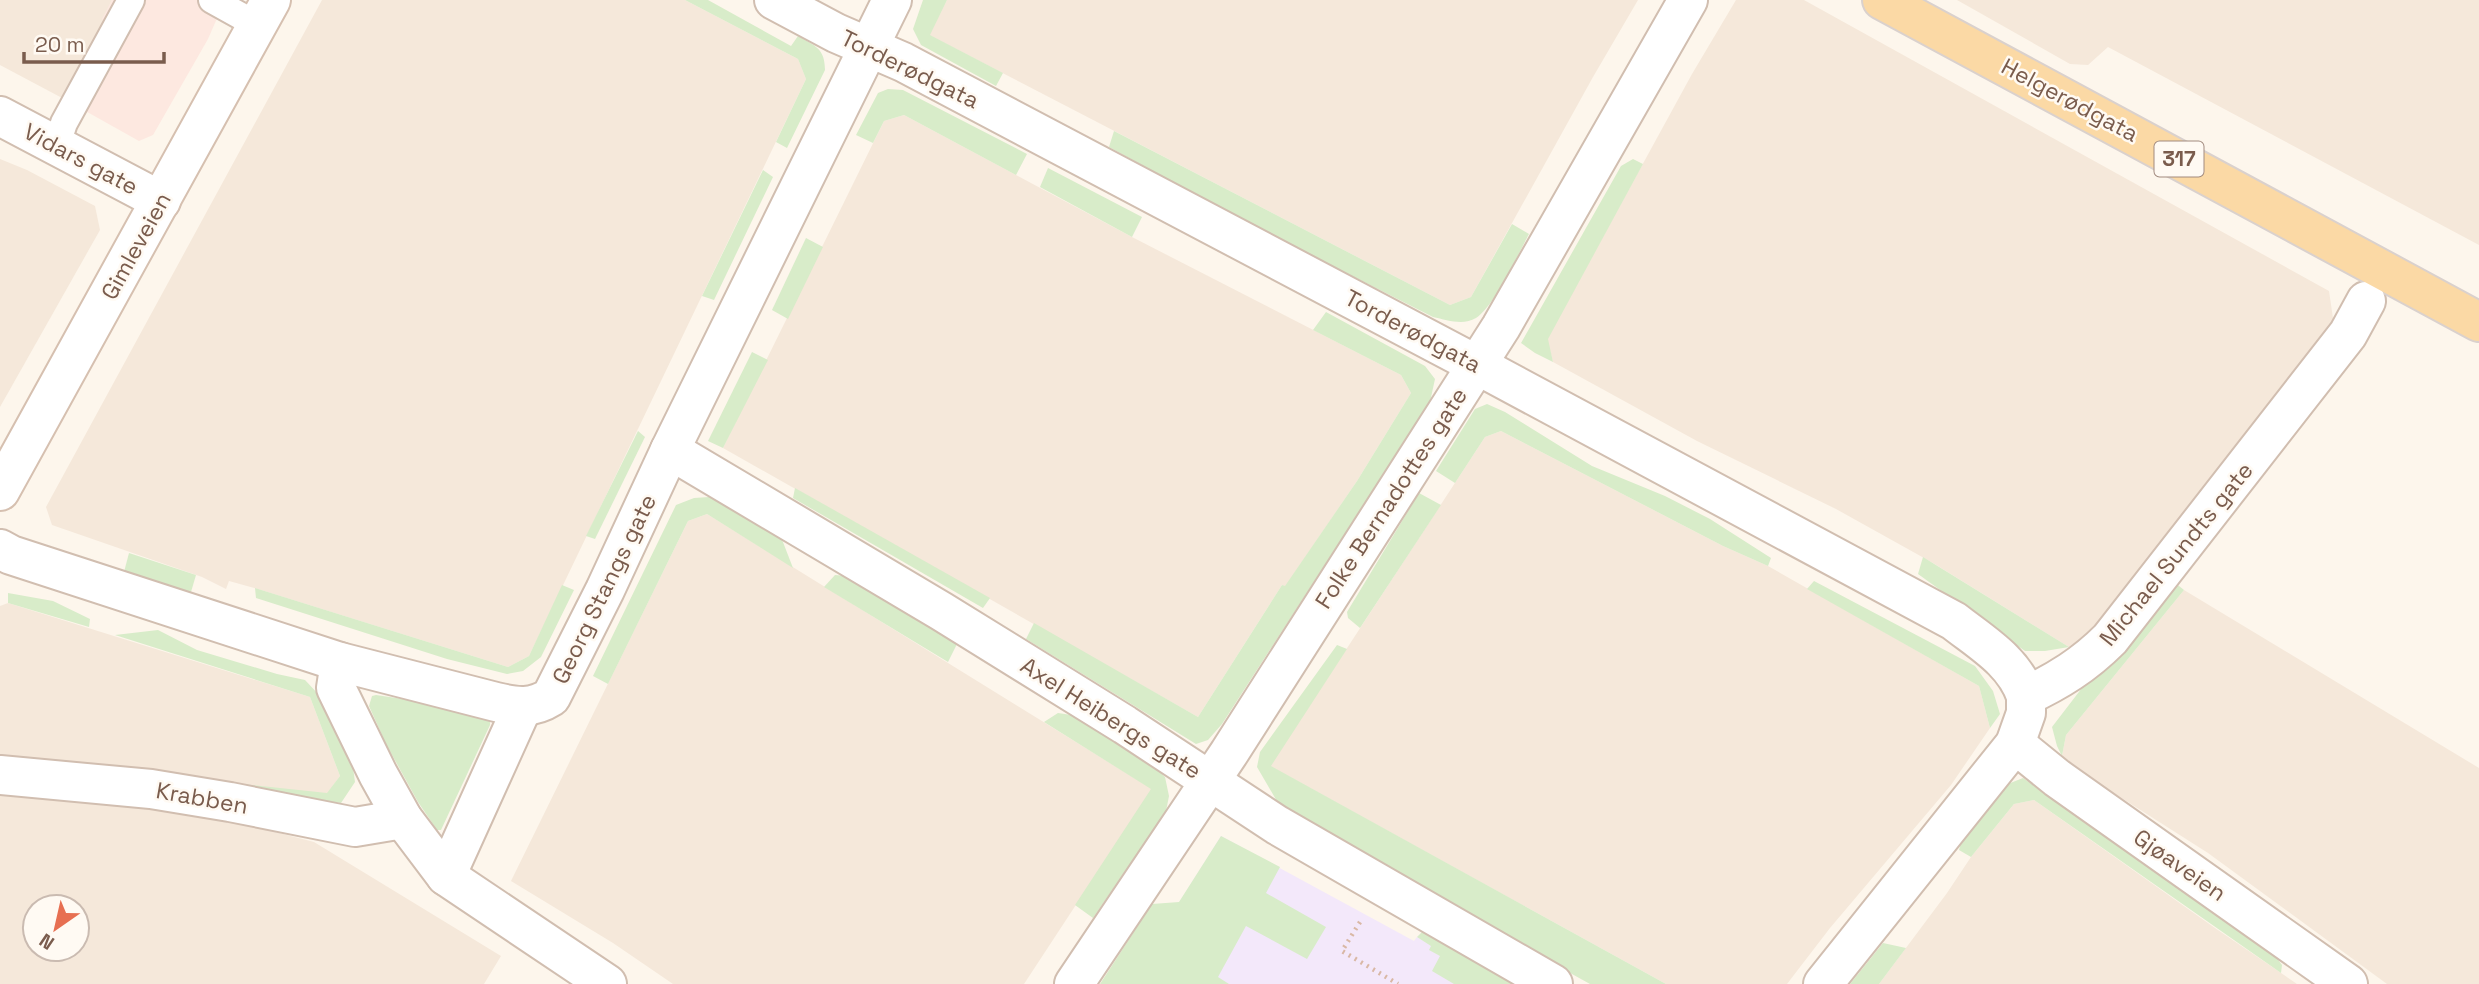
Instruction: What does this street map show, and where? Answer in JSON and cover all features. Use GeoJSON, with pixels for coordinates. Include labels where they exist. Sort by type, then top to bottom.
{"type":"FeatureCollection","features":[{"type":"Feature","properties":{"kind":"main road","name":"Helgerødgata"},"geometry":{"type":"LineString","coordinates":[[1882,0],[2479,322]]}},
{"type":"Feature","properties":{"kind":"street","name":"Torderødgata"},"geometry":{"type":"LineString","coordinates":[[774,0],[836,33],[915,69],[1477,365],[1954,621],[2006,662],[2020,679],[2025,696]]}},
{"type":"Feature","properties":{"kind":"street","name":"Georg Stangs gate"},"geometry":{"type":"LineString","coordinates":[[522,708],[539,704],[551,697],[606,590],[670,450],[892,0]]}},
{"type":"Feature","properties":{"kind":"street","name":"Folke Bernadottes gate"},"geometry":{"type":"LineString","coordinates":[[1074,984],[1229,753],[1530,280],[1687,0]]}},
{"type":"Feature","properties":{"kind":"street","name":"Gimleveien"},"geometry":{"type":"LineString","coordinates":[[0,491],[264,13]]}},
{"type":"Feature","properties":{"kind":"street","name":"Vidars gate"},"geometry":{"type":"LineString","coordinates":[[0,116],[162,201]]}},
{"type":"Feature","properties":{"kind":"street","name":"Michael Sundts gate"},"geometry":{"type":"LineString","coordinates":[[2025,696],[2058,681],[2089,660],[2110,639],[2348,334],[2366,301]]}},
{"type":"Feature","properties":{"kind":"street","name":"Axel Heibergs gate"},"geometry":{"type":"LineString","coordinates":[[670,450],[941,611],[1125,725],[1277,825],[1553,984]]}},
{"type":"Feature","properties":{"kind":"street"},"geometry":{"type":"LineString","coordinates":[[0,549],[11,555],[340,662],[522,708],[446,876]]}},
{"type":"Feature","properties":{"kind":"street"},"geometry":{"type":"LineString","coordinates":[[340,662],[337,688],[378,774],[402,819],[446,876],[607,984]]}},
{"type":"Feature","properties":{"kind":"street"},"geometry":{"type":"LineString","coordinates":[[1822,984],[2015,744],[2026,713],[2025,696]]}},
{"type":"Feature","properties":{"kind":"street","name":"Gjøaveien"},"geometry":{"type":"LineString","coordinates":[[2015,744],[2057,778],[2348,984]]}},
{"type":"Feature","properties":{"kind":"street","name":"Krabben"},"geometry":{"type":"LineString","coordinates":[[0,775],[151,789],[355,827],[402,819]]}},
{"type":"Feature","properties":{"kind":"lane"},"geometry":{"type":"LineString","coordinates":[[56,147],[64,123],[131,0]]}},
{"type":"Feature","properties":{"kind":"lane"},"geometry":{"type":"LineString","coordinates":[[212,0],[264,13]]}},
{"type":"Feature","properties":{"kind":"path"},"geometry":{"type":"LineString","coordinates":[[1360,922],[1342,951],[1398,984]]}},
{"type":"Feature","properties":{"kind":"shaded area"},"geometry":{"type":"Polygon","coordinates":[[[0,0],[112,0],[103,19],[105,21],[64,99],[0,65],[0,0]]]}},
{"type":"Feature","properties":{"kind":"shaded area"},"geometry":{"type":"Polygon","coordinates":[[[112,0],[225,0],[208,39],[153,135],[139,141],[64,99],[112,0]]]}},
{"type":"Feature","properties":{"kind":"shaded area"},"geometry":{"type":"Polygon","coordinates":[[[322,0],[685,0],[798,59],[806,79],[529,656],[508,667],[229,581],[226,589],[202,577],[52,525],[46,507],[322,0]]]}},
{"type":"Feature","properties":{"kind":"shaded area"},"geometry":{"type":"Polygon","coordinates":[[[947,0],[1638,0],[1471,297],[1450,305],[929,35],[947,0]]]}},
{"type":"Feature","properties":{"kind":"shaded area"},"geometry":{"type":"Polygon","coordinates":[[[1736,0],[1804,0],[2329,291],[2334,325],[2097,635],[2069,647],[1933,563],[1836,509],[1697,441],[1553,362],[1547,339],[1692,74],[1736,0]]]}},
{"type":"Feature","properties":{"kind":"shaded area"},"geometry":{"type":"Polygon","coordinates":[[[1957,0],[2479,0],[2479,245],[2108,47],[2088,65],[2070,64],[1957,0]]]}},
{"type":"Feature","properties":{"kind":"shaded area"},"geometry":{"type":"Polygon","coordinates":[[[904,115],[1132,237],[1401,375],[1411,393],[1357,481],[1285,587],[1282,585],[1198,717],[723,448],[884,121],[904,115]]]}},
{"type":"Feature","properties":{"kind":"shaded area"},"geometry":{"type":"Polygon","coordinates":[[[0,159],[27,170],[95,206],[100,230],[0,407],[0,159]]]}},
{"type":"Feature","properties":{"kind":"shaded area"},"geometry":{"type":"Polygon","coordinates":[[[1501,431],[1723,546],[1768,566],[1979,686],[1990,728],[1951,785],[1830,928],[1787,984],[1666,984],[1270,766],[1485,437],[1501,431]]]}},
{"type":"Feature","properties":{"kind":"shaded area"},"geometry":{"type":"Polygon","coordinates":[[[707,514],[1152,789],[1024,984],[673,984],[613,943],[511,881],[688,521],[707,514]]]}},
{"type":"Feature","properties":{"kind":"shaded area"},"geometry":{"type":"Polygon","coordinates":[[[2184,590],[2479,768],[2479,984],[2387,984],[2208,853],[2109,790],[2062,756],[2066,735],[2184,590]]]}},
{"type":"Feature","properties":{"kind":"shaded area"},"geometry":{"type":"Polygon","coordinates":[[[8,603],[310,697],[340,776],[327,794],[0,758],[0,606],[8,603]]]}},
{"type":"Feature","properties":{"kind":"shaded area"},"geometry":{"type":"Polygon","coordinates":[[[0,791],[191,810],[314,842],[501,956],[484,984],[0,984],[0,791]]]}},
{"type":"Feature","properties":{"kind":"shaded area"},"geometry":{"type":"Polygon","coordinates":[[[2034,800],[2297,984],[1879,984],[1971,857],[2014,804],[2034,800]]]}},
{"type":"Feature","properties":{"kind":"shaded area"},"geometry":{"type":"Polygon","coordinates":[[[1221,836],[1414,941],[1417,937],[1432,946],[1430,950],[1491,984],[1128,984],[1221,836]]]}},
{"type":"Feature","properties":{"kind":"green space"},"geometry":{"type":"Polygon","coordinates":[[[685,0],[708,0],[791,46],[798,36],[821,52],[825,70],[787,148],[776,142],[806,79],[798,59],[685,0]]]}},
{"type":"Feature","properties":{"kind":"green space"},"geometry":{"type":"Polygon","coordinates":[[[923,0],[947,0],[930,35],[1003,73],[996,86],[921,45],[913,29],[923,0]]]}},
{"type":"Feature","properties":{"kind":"green space"},"geometry":{"type":"Polygon","coordinates":[[[888,89],[903,90],[1027,154],[1016,175],[904,115],[884,121],[873,143],[856,135],[878,93],[888,89]]]}},
{"type":"Feature","properties":{"kind":"green space"},"geometry":{"type":"Polygon","coordinates":[[[1114,131],[1450,305],[1471,297],[1512,224],[1529,234],[1498,292],[1483,312],[1466,322],[1433,317],[1246,222],[1109,147],[1114,131]]]}},
{"type":"Feature","properties":{"kind":"green space"},"geometry":{"type":"Polygon","coordinates":[[[1633,159],[1643,164],[1548,339],[1553,362],[1521,343],[1621,166],[1633,159]]]}},
{"type":"Feature","properties":{"kind":"green space"},"geometry":{"type":"Polygon","coordinates":[[[1048,168],[1142,217],[1132,237],[1040,187],[1048,168]]]}},
{"type":"Feature","properties":{"kind":"green space"},"geometry":{"type":"Polygon","coordinates":[[[763,170],[773,177],[714,300],[702,296],[763,170]]]}},
{"type":"Feature","properties":{"kind":"green space"},"geometry":{"type":"Polygon","coordinates":[[[806,238],[823,247],[788,319],[772,310],[806,238]]]}},
{"type":"Feature","properties":{"kind":"green space"},"geometry":{"type":"Polygon","coordinates":[[[1326,312],[1425,366],[1435,379],[1430,402],[1222,724],[1208,740],[1196,744],[1026,639],[1034,623],[1198,717],[1282,585],[1285,586],[1357,481],[1411,393],[1401,375],[1313,330],[1326,312]]]}},
{"type":"Feature","properties":{"kind":"green space"},"geometry":{"type":"Polygon","coordinates":[[[752,352],[768,360],[723,448],[708,441],[752,352]]]}},
{"type":"Feature","properties":{"kind":"green space"},"geometry":{"type":"Polygon","coordinates":[[[1487,404],[1505,412],[1592,466],[1665,496],[1710,519],[1771,558],[1768,566],[1723,546],[1501,431],[1485,437],[1455,483],[1436,471],[1475,409],[1487,404]]]}},
{"type":"Feature","properties":{"kind":"green space"},"geometry":{"type":"Polygon","coordinates":[[[638,431],[645,437],[595,539],[586,536],[638,431]]]}},
{"type":"Feature","properties":{"kind":"green space"},"geometry":{"type":"Polygon","coordinates":[[[795,488],[990,598],[983,608],[793,498],[795,488]]]}},
{"type":"Feature","properties":{"kind":"green space"},"geometry":{"type":"Polygon","coordinates":[[[1419,493],[1441,505],[1360,628],[1348,618],[1347,612],[1419,493]]]}},
{"type":"Feature","properties":{"kind":"green space"},"geometry":{"type":"Polygon","coordinates":[[[709,497],[781,537],[793,568],[707,514],[688,521],[608,684],[593,676],[676,505],[694,498],[709,497]]]}},
{"type":"Feature","properties":{"kind":"green space"},"geometry":{"type":"Polygon","coordinates":[[[129,553],[196,575],[191,592],[124,572],[129,553]]]}},
{"type":"Feature","properties":{"kind":"green space"},"geometry":{"type":"Polygon","coordinates":[[[1923,557],[2069,647],[2025,651],[1918,574],[1923,557]]]}},
{"type":"Feature","properties":{"kind":"green space"},"geometry":{"type":"Polygon","coordinates":[[[835,575],[847,576],[958,642],[948,662],[824,587],[835,575]]]}},
{"type":"Feature","properties":{"kind":"green space"},"geometry":{"type":"Polygon","coordinates":[[[1814,581],[1975,666],[1993,691],[2000,714],[1990,728],[1979,686],[1807,589],[1814,581]]]}},
{"type":"Feature","properties":{"kind":"green space"},"geometry":{"type":"Polygon","coordinates":[[[2174,582],[2184,590],[2066,735],[2062,756],[2052,727],[2085,684],[2174,582]]]}},
{"type":"Feature","properties":{"kind":"green space"},"geometry":{"type":"Polygon","coordinates":[[[562,585],[574,590],[541,657],[523,671],[507,674],[447,659],[256,598],[255,588],[508,667],[529,656],[562,585]]]}},
{"type":"Feature","properties":{"kind":"green space"},"geometry":{"type":"Polygon","coordinates":[[[8,593],[53,601],[90,619],[89,627],[8,603],[8,593]]]}},
{"type":"Feature","properties":{"kind":"green space"},"geometry":{"type":"Polygon","coordinates":[[[158,630],[197,650],[305,680],[321,697],[352,760],[355,782],[341,803],[53,764],[327,793],[340,776],[310,697],[115,635],[158,630]]]}},
{"type":"Feature","properties":{"kind":"green space"},"geometry":{"type":"Polygon","coordinates":[[[1337,645],[1347,649],[1271,766],[1666,984],[1590,984],[1434,898],[1278,803],[1257,767],[1260,752],[1337,645]]]}},
{"type":"Feature","properties":{"kind":"green space"},"geometry":{"type":"Polygon","coordinates":[[[372,696],[490,719],[490,725],[441,830],[437,830],[418,802],[386,744],[369,706],[372,696]]]}},
{"type":"Feature","properties":{"kind":"green space"},"geometry":{"type":"Polygon","coordinates":[[[1058,713],[1078,716],[1147,759],[1165,777],[1169,796],[1166,811],[1093,918],[1075,905],[1151,789],[1044,722],[1058,713]]]}},
{"type":"Feature","properties":{"kind":"green space"},"geometry":{"type":"Polygon","coordinates":[[[2023,778],[2273,953],[2282,965],[2281,973],[2034,800],[2014,804],[1971,857],[1959,850],[1961,842],[2008,784],[2023,778]]]}},
{"type":"Feature","properties":{"kind":"green space"},"geometry":{"type":"Polygon","coordinates":[[[1221,836],[1280,867],[1266,893],[1326,927],[1307,959],[1246,926],[1218,977],[1229,984],[1100,984],[1152,904],[1179,902],[1221,836]]]}},
{"type":"Feature","properties":{"kind":"green space"},"geometry":{"type":"Polygon","coordinates":[[[1425,929],[1523,984],[1454,984],[1432,971],[1440,956],[1429,950],[1431,946],[1417,937],[1425,929]]]}},
{"type":"Feature","properties":{"kind":"green space"},"geometry":{"type":"Polygon","coordinates":[[[1883,943],[1906,948],[1879,984],[1850,984],[1883,943]]]}}]}
